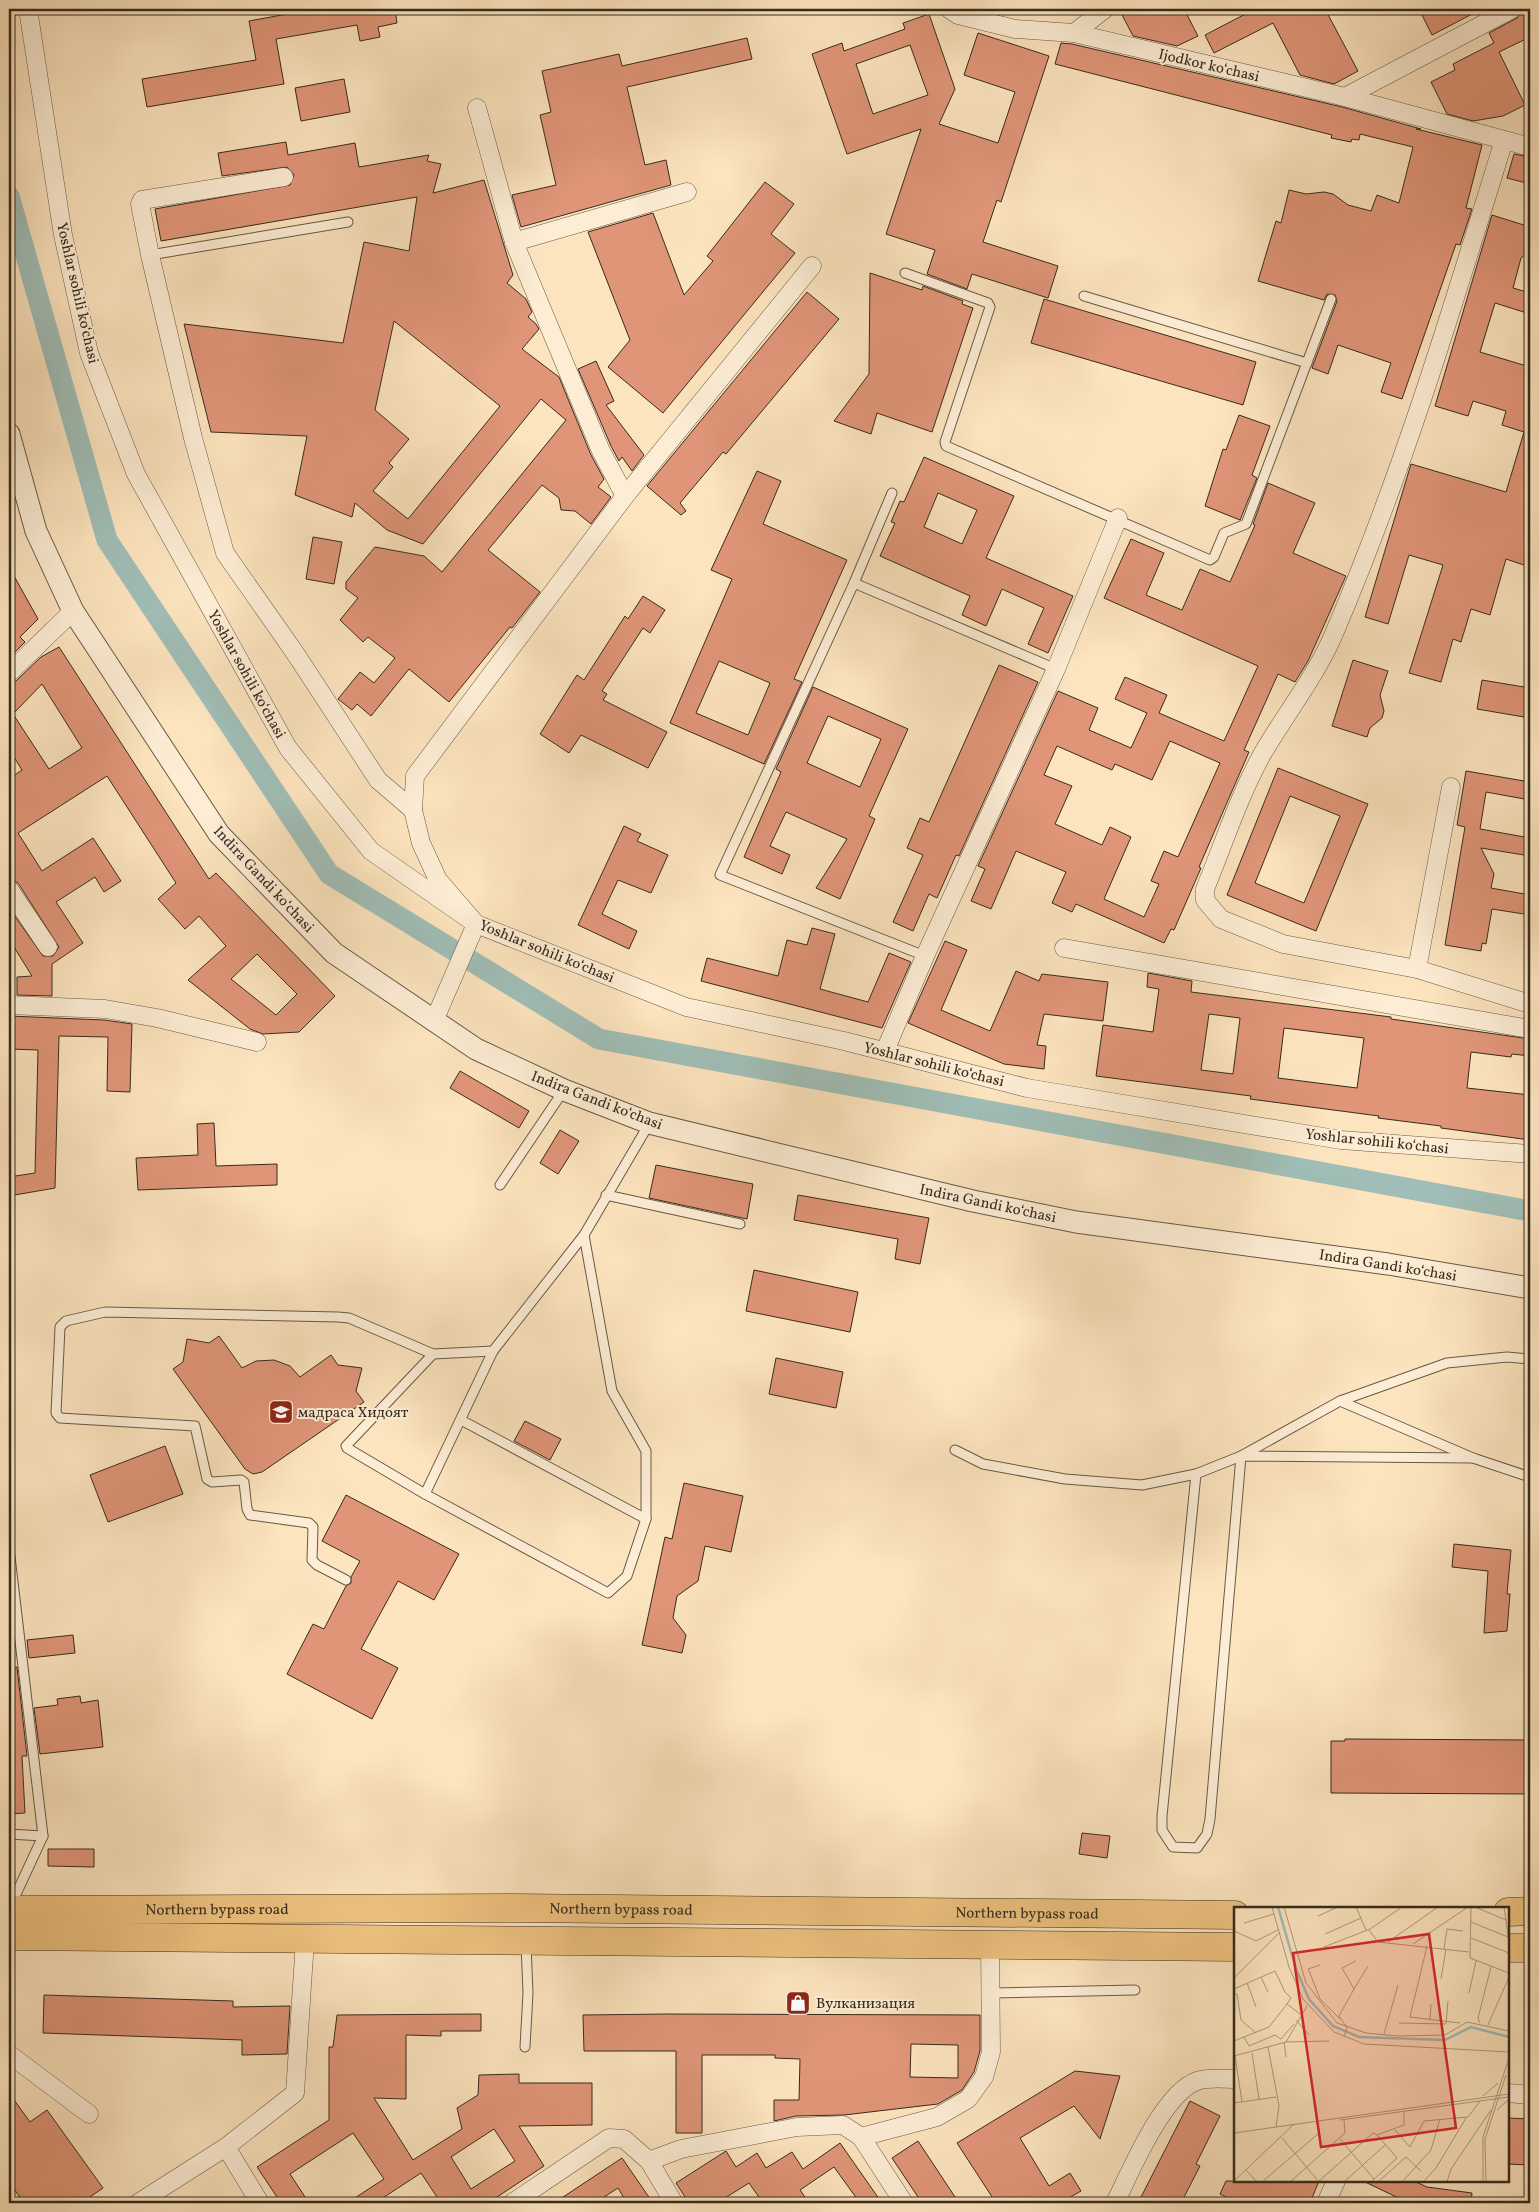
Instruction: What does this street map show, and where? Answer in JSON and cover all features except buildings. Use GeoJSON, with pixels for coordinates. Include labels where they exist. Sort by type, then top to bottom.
{"type":"FeatureCollection","features":[{"type":"Feature","properties":{"kind":"main road","name":"Northern bypass road"},"geometry":{"type":"LineString","coordinates":[[9,1910],[514,1908],[1162,1916],[1234,1915]]}},
{"type":"Feature","properties":{"kind":"main road"},"geometry":{"type":"LineString","coordinates":[[514,1908],[521,1941]]}},
{"type":"Feature","properties":{"kind":"main road"},"geometry":{"type":"LineString","coordinates":[[1509,1912],[1530,1911]]}},
{"type":"Feature","properties":{"kind":"main road"},"geometry":{"type":"LineString","coordinates":[[1162,1916],[1162,1946]]}},
{"type":"Feature","properties":{"kind":"main road","name":"Northern bypass road"},"geometry":{"type":"LineString","coordinates":[[9,1936],[1234,1947]]}},
{"type":"Feature","properties":{"kind":"main road"},"geometry":{"type":"LineString","coordinates":[[1509,1948],[1530,1948]]}},
{"type":"Feature","properties":{"kind":"street","name":"Yoshlar sohili koʻchasi"},"geometry":{"type":"LineString","coordinates":[[28,9],[63,235],[89,353],[136,474],[288,748],[372,851],[476,924],[686,1007],[884,1051],[1027,1088],[1341,1140],[1530,1154]]}},
{"type":"Feature","properties":{"kind":"street","name":"Ijodkor koʻchasi"},"geometry":{"type":"LineString","coordinates":[[949,9],[958,15],[1014,29],[1074,33],[1345,98],[1530,148]]}},
{"type":"Feature","properties":{"kind":"street"},"geometry":{"type":"LineString","coordinates":[[1074,33],[1105,9]]}},
{"type":"Feature","properties":{"kind":"street"},"geometry":{"type":"LineString","coordinates":[[1345,98],[1512,9]]}},
{"type":"Feature","properties":{"kind":"street"},"geometry":{"type":"LineString","coordinates":[[477,108],[514,242],[601,451],[625,496]]}},
{"type":"Feature","properties":{"kind":"street"},"geometry":{"type":"LineString","coordinates":[[1504,140],[1446,328],[1382,510],[1332,637],[1307,687],[1264,751],[1241,795],[1205,889],[1205,900],[1220,919],[1283,944],[1417,969],[1530,1004]]}},
{"type":"Feature","properties":{"kind":"street"},"geometry":{"type":"LineString","coordinates":[[284,177],[142,200],[140,204],[150,254],[193,438],[225,553],[295,654],[378,780],[412,810]]}},
{"type":"Feature","properties":{"kind":"street"},"geometry":{"type":"LineString","coordinates":[[514,242],[686,192]]}},
{"type":"Feature","properties":{"kind":"street"},"geometry":{"type":"LineString","coordinates":[[434,1020],[476,924],[438,880],[421,843],[412,810],[415,776],[625,496],[812,266]]}},
{"type":"Feature","properties":{"kind":"street","name":"Indira Gandi koʻchasi"},"geometry":{"type":"LineString","coordinates":[[9,434],[36,531],[73,611],[219,834],[334,953],[476,1049],[564,1090],[649,1123],[973,1200],[1076,1222],[1388,1264],[1530,1288]]}},
{"type":"Feature","properties":{"kind":"street"},"geometry":{"type":"LineString","coordinates":[[884,1051],[925,956],[1056,669],[1118,518]]}},
{"type":"Feature","properties":{"kind":"street"},"geometry":{"type":"LineString","coordinates":[[9,673],[73,611]]}},
{"type":"Feature","properties":{"kind":"street"},"geometry":{"type":"LineString","coordinates":[[1417,969],[1451,787]]}},
{"type":"Feature","properties":{"kind":"street"},"geometry":{"type":"LineString","coordinates":[[9,888],[48,947]]}},
{"type":"Feature","properties":{"kind":"street"},"geometry":{"type":"LineString","coordinates":[[1064,948],[1530,1028]]}},
{"type":"Feature","properties":{"kind":"street"},"geometry":{"type":"LineString","coordinates":[[9,1004],[105,1009],[157,1018],[257,1042]]}},
{"type":"Feature","properties":{"kind":"street"},"geometry":{"type":"LineString","coordinates":[[138,2203],[226,2147],[296,2093],[305,1940]]}},
{"type":"Feature","properties":{"kind":"street"},"geometry":{"type":"LineString","coordinates":[[861,2137],[937,2117],[968,2098],[984,2077],[991,2052],[992,1993],[990,1944]]}},
{"type":"Feature","properties":{"kind":"street"},"geometry":{"type":"LineString","coordinates":[[9,2054],[89,2114]]}},
{"type":"Feature","properties":{"kind":"street"},"geometry":{"type":"LineString","coordinates":[[1115,2203],[1150,2132],[1173,2099],[1197,2081],[1234,2079]]}},
{"type":"Feature","properties":{"kind":"street"},"geometry":{"type":"LineString","coordinates":[[1509,2093],[1530,2095]]}},
{"type":"Feature","properties":{"kind":"street"},"geometry":{"type":"LineString","coordinates":[[649,2160],[680,2149],[797,2127],[843,2125],[861,2137],[904,2203]]}},
{"type":"Feature","properties":{"kind":"street"},"geometry":{"type":"LineString","coordinates":[[512,2203],[610,2138],[624,2139],[649,2160],[674,2203]]}},
{"type":"Feature","properties":{"kind":"street"},"geometry":{"type":"LineString","coordinates":[[226,2147],[260,2203]]}},
{"type":"Feature","properties":{"kind":"street"},"geometry":{"type":"LineString","coordinates":[[1326,2203],[1336,2182]]}},
{"type":"Feature","properties":{"kind":"lane"},"geometry":{"type":"LineString","coordinates":[[150,254],[348,222]]}},
{"type":"Feature","properties":{"kind":"lane"},"geometry":{"type":"LineString","coordinates":[[905,273],[988,303],[990,307],[945,442],[946,446],[1118,518],[1210,560],[1214,556],[1224,533],[1246,524],[1331,299]]}},
{"type":"Feature","properties":{"kind":"lane"},"geometry":{"type":"LineString","coordinates":[[1084,296],[1307,363]]}},
{"type":"Feature","properties":{"kind":"lane"},"geometry":{"type":"LineString","coordinates":[[892,492],[854,583],[720,875],[925,956]]}},
{"type":"Feature","properties":{"kind":"lane"},"geometry":{"type":"LineString","coordinates":[[854,583],[1056,669]]}},
{"type":"Feature","properties":{"kind":"lane"},"geometry":{"type":"LineString","coordinates":[[500,1185],[564,1090]]}},
{"type":"Feature","properties":{"kind":"lane"},"geometry":{"type":"LineString","coordinates":[[425,1494],[493,1351],[584,1235],[649,1123]]}},
{"type":"Feature","properties":{"kind":"lane"},"geometry":{"type":"LineString","coordinates":[[606,1195],[740,1224]]}},
{"type":"Feature","properties":{"kind":"lane"},"geometry":{"type":"LineString","coordinates":[[433,1354],[346,1446],[347,1448],[425,1494],[608,1593],[627,1576],[646,1519],[646,1451],[612,1391],[584,1235]]}},
{"type":"Feature","properties":{"kind":"lane"},"geometry":{"type":"LineString","coordinates":[[346,1580],[316,1565],[312,1560],[313,1527],[308,1523],[250,1515],[247,1509],[244,1482],[241,1480],[212,1482],[207,1479],[195,1426],[60,1418],[56,1413],[60,1327],[66,1321],[105,1312],[338,1316],[349,1318],[433,1354],[493,1351]]}},
{"type":"Feature","properties":{"kind":"lane"},"geometry":{"type":"LineString","coordinates":[[955,1450],[983,1464],[1065,1479],[1142,1485],[1196,1474],[1241,1456],[1340,1401],[1447,1363],[1507,1357],[1530,1359]]}},
{"type":"Feature","properties":{"kind":"lane"},"geometry":{"type":"LineString","coordinates":[[1340,1401],[1473,1458],[1530,1476]]}},
{"type":"Feature","properties":{"kind":"lane"},"geometry":{"type":"LineString","coordinates":[[461,1420],[646,1519]]}},
{"type":"Feature","properties":{"kind":"lane"},"geometry":{"type":"LineString","coordinates":[[1241,1456],[1473,1458]]}},
{"type":"Feature","properties":{"kind":"lane"},"geometry":{"type":"LineString","coordinates":[[1196,1474],[1162,1830],[1173,1847],[1197,1848],[1207,1834],[1210,1818],[1241,1456]]}},
{"type":"Feature","properties":{"kind":"lane"},"geometry":{"type":"LineString","coordinates":[[9,1548],[43,1836],[9,1910]]}},
{"type":"Feature","properties":{"kind":"lane"},"geometry":{"type":"LineString","coordinates":[[9,1834],[43,1836]]}},
{"type":"Feature","properties":{"kind":"lane"},"geometry":{"type":"LineString","coordinates":[[521,1941],[528,1993],[525,2047]]}},
{"type":"Feature","properties":{"kind":"lane"},"geometry":{"type":"LineString","coordinates":[[992,1993],[1135,1990]]}},
{"type":"Feature","properties":{"kind":"waterway"},"geometry":{"type":"LineString","coordinates":[[9,196],[107,540],[329,874],[599,1039],[1530,1211]]}},
{"type":"Feature","properties":{"kind":"place","name":"мадраса Хидоят"},"geometry":{"type":"Point","coordinates":[281,1412]}},
{"type":"Feature","properties":{"kind":"place","name":"Вулканизация"},"geometry":{"type":"Point","coordinates":[798,2003]}}]}
